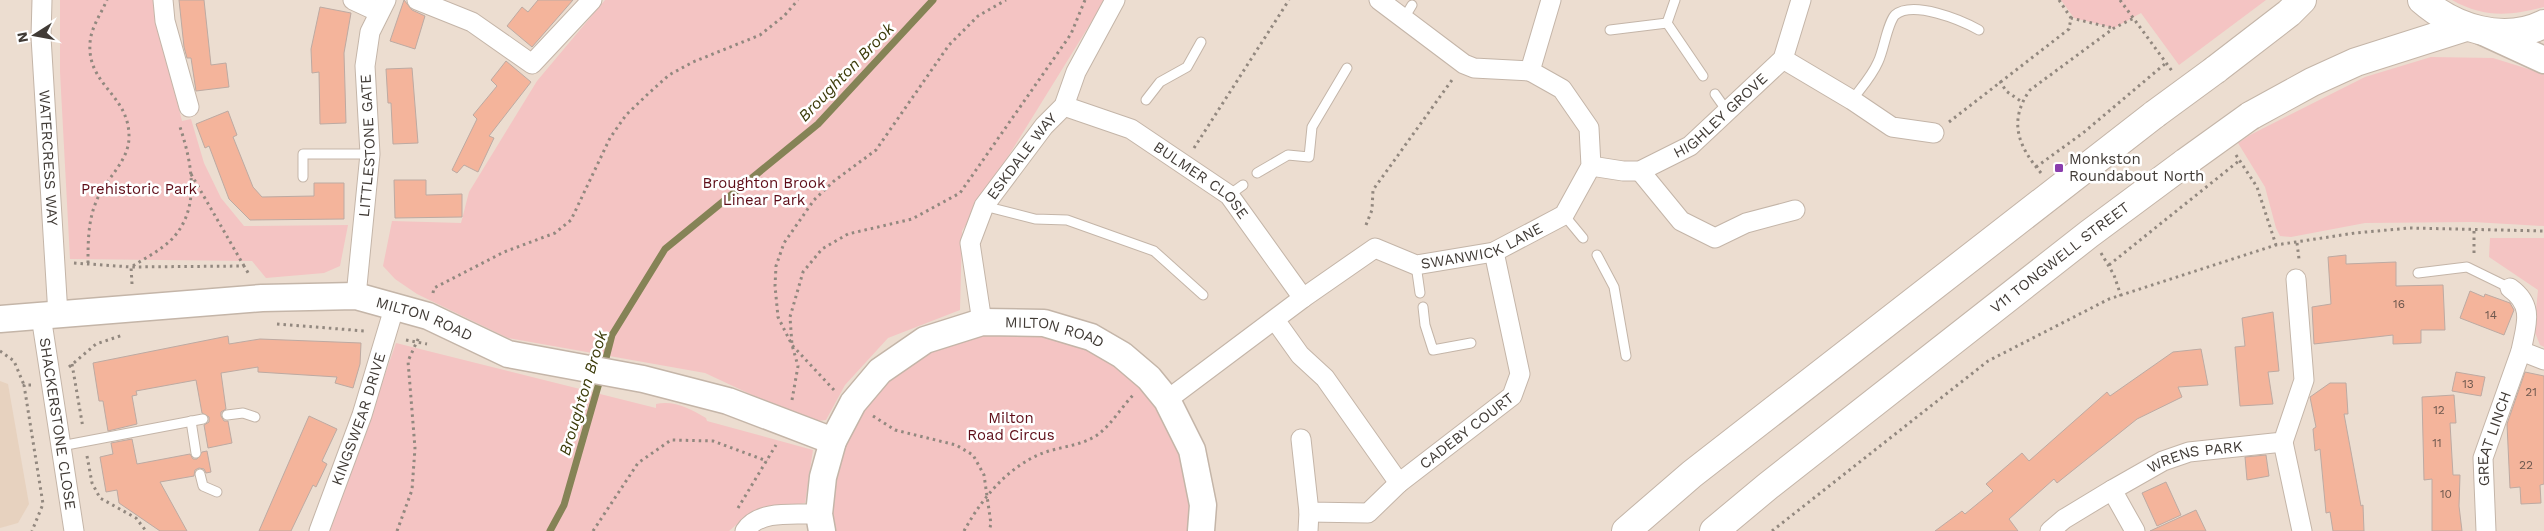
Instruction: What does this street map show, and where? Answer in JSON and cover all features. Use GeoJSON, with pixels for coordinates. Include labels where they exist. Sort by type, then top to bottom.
{"type":"FeatureCollection","features":[{"type":"Feature","properties":{"kind":"highway"},"geometry":{"type":"LineString","coordinates":[[1626,531],[1692,474],[2155,114],[2289,13],[2302,0]]}},
{"type":"Feature","properties":{"kind":"highway"},"geometry":{"type":"LineString","coordinates":[[2422,0],[2438,14],[2474,29],[2510,33],[2544,24]]}},
{"type":"Feature","properties":{"kind":"highway","name":"V11 TONGWELL STREET"},"geometry":{"type":"LineString","coordinates":[[1714,531],[1768,486],[2089,234],[2250,116],[2312,82],[2356,62],[2474,29]]}},
{"type":"Feature","properties":{"kind":"street","name":"WATERCRESS WAY"},"geometry":{"type":"LineString","coordinates":[[42,0],[41,37],[55,262],[49,315]]}},
{"type":"Feature","properties":{"kind":"street"},"geometry":{"type":"LineString","coordinates":[[163,0],[165,21],[184,115]]}},
{"type":"Feature","properties":{"kind":"street"},"geometry":{"type":"LineString","coordinates":[[353,0],[383,6]]}},
{"type":"Feature","properties":{"kind":"street"},"geometry":{"type":"LineString","coordinates":[[417,0],[472,22],[532,64],[592,0]]}},
{"type":"Feature","properties":{"kind":"street","name":"ESKDALE WAY"},"geometry":{"type":"LineString","coordinates":[[982,322],[970,242],[984,206],[1044,126],[1064,106],[1076,72],[1115,0]]}},
{"type":"Feature","properties":{"kind":"street"},"geometry":{"type":"LineString","coordinates":[[1379,0],[1408,13],[1464,64],[1474,68],[1530,71],[1562,89],[1589,128],[1591,166],[1564,215]]}},
{"type":"Feature","properties":{"kind":"street"},"geometry":{"type":"LineString","coordinates":[[1530,71],[1551,0]]}},
{"type":"Feature","properties":{"kind":"street"},"geometry":{"type":"LineString","coordinates":[[1800,0],[1783,59],[1852,100],[1892,127],[1934,134]]}},
{"type":"Feature","properties":{"kind":"street","name":"LITTLESTONE GATE"},"geometry":{"type":"LineString","coordinates":[[356,296],[370,154],[365,66],[370,32],[383,6]]}},
{"type":"Feature","properties":{"kind":"street"},"geometry":{"type":"LineString","coordinates":[[2474,29],[2544,60]]}},
{"type":"Feature","properties":{"kind":"street","name":"HIGHLEY GROVE"},"geometry":{"type":"LineString","coordinates":[[1591,166],[1623,171],[1640,171],[1690,146],[1783,59]]}},
{"type":"Feature","properties":{"kind":"street","name":"BULMER CLOSE"},"geometry":{"type":"LineString","coordinates":[[1064,106],[1131,130],[1183,166],[1236,190],[1303,298]]}},
{"type":"Feature","properties":{"kind":"street"},"geometry":{"type":"LineString","coordinates":[[1640,171],[1681,221],[1715,238],[1746,223],[1795,210]]}},
{"type":"Feature","properties":{"kind":"street","name":"SWANWICK LANE"},"geometry":{"type":"LineString","coordinates":[[1167,400],[1303,298],[1375,248],[1416,265],[1494,252],[1564,215]]}},
{"type":"Feature","properties":{"kind":"street","name":"CADEBY COURT"},"geometry":{"type":"LineString","coordinates":[[1309,512],[1368,513],[1399,482],[1512,396],[1520,374],[1494,252]]}},
{"type":"Feature","properties":{"kind":"street"},"geometry":{"type":"LineString","coordinates":[[2296,279],[2304,380],[2283,442],[2302,531]]}},
{"type":"Feature","properties":{"kind":"street","name":"GREAT LINCH"},"geometry":{"type":"LineString","coordinates":[[2486,531],[2482,458],[2521,351],[2528,314],[2520,295],[2510,288]]}},
{"type":"Feature","properties":{"kind":"street","name":"MILTON ROAD"},"geometry":{"type":"LineString","coordinates":[[0,319],[262,298],[356,296],[396,305],[428,316],[508,354],[643,379],[728,401],[788,426],[833,441]]}},
{"type":"Feature","properties":{"kind":"street","name":"KINGSWEAR DRIVE"},"geometry":{"type":"LineString","coordinates":[[319,531],[362,415],[396,305]]}},
{"type":"Feature","properties":{"kind":"street","name":"SHACKERSTONE CLOSE"},"geometry":{"type":"LineString","coordinates":[[49,315],[51,382],[74,531]]}},
{"type":"Feature","properties":{"kind":"street"},"geometry":{"type":"LineString","coordinates":[[1275,320],[1300,355],[1325,378],[1399,482]]}},
{"type":"Feature","properties":{"kind":"street","name":"MILTON ROAD"},"geometry":{"type":"LineString","coordinates":[[820,522],[823,477],[833,441],[853,403],[880,371],[925,340],[982,322],[1044,323],[1091,337],[1122,355],[1149,378],[1167,400],[1192,450],[1203,505],[1201,531]]}},
{"type":"Feature","properties":{"kind":"street"},"geometry":{"type":"LineString","coordinates":[[2521,351],[2544,360]]}},
{"type":"Feature","properties":{"kind":"street"},"geometry":{"type":"LineString","coordinates":[[1301,439],[1309,512],[1308,531]]}},
{"type":"Feature","properties":{"kind":"street","name":"WRENS PARK"},"geometry":{"type":"LineString","coordinates":[[2050,531],[2064,519],[2163,461],[2189,452],[2283,442]]}},
{"type":"Feature","properties":{"kind":"street"},"geometry":{"type":"LineString","coordinates":[[2112,490],[2135,531]]}},
{"type":"Feature","properties":{"kind":"street"},"geometry":{"type":"LineString","coordinates":[[745,531],[749,524],[766,516],[820,522]]}},
{"type":"Feature","properties":{"kind":"lane"},"geometry":{"type":"LineString","coordinates":[[1667,23],[1675,0]]}},
{"type":"Feature","properties":{"kind":"lane"},"geometry":{"type":"LineString","coordinates":[[1852,100],[1878,64],[1891,21],[1896,14],[1904,10],[1936,12],[1979,30]]}},
{"type":"Feature","properties":{"kind":"lane"},"geometry":{"type":"LineString","coordinates":[[1610,30],[1667,23]]}},
{"type":"Feature","properties":{"kind":"lane"},"geometry":{"type":"LineString","coordinates":[[1667,23],[1703,76]]}},
{"type":"Feature","properties":{"kind":"lane"},"geometry":{"type":"LineString","coordinates":[[1146,100],[1160,82],[1187,67],[1201,42]]}},
{"type":"Feature","properties":{"kind":"lane"},"geometry":{"type":"LineString","coordinates":[[1257,173],[1288,156],[1309,157],[1312,127],[1347,68]]}},
{"type":"Feature","properties":{"kind":"lane"},"geometry":{"type":"LineString","coordinates":[[1716,94],[1727,111]]}},
{"type":"Feature","properties":{"kind":"lane"},"geometry":{"type":"LineString","coordinates":[[303,177],[303,154],[370,154]]}},
{"type":"Feature","properties":{"kind":"lane"},"geometry":{"type":"LineString","coordinates":[[984,206],[1035,219],[1067,220],[1154,251],[1202,295]]}},
{"type":"Feature","properties":{"kind":"lane"},"geometry":{"type":"LineString","coordinates":[[1564,215],[1583,238]]}},
{"type":"Feature","properties":{"kind":"lane"},"geometry":{"type":"LineString","coordinates":[[1597,255],[1614,287],[1626,356]]}},
{"type":"Feature","properties":{"kind":"lane"},"geometry":{"type":"LineString","coordinates":[[1416,265],[1420,294]]}},
{"type":"Feature","properties":{"kind":"lane"},"geometry":{"type":"LineString","coordinates":[[2418,273],[2468,267],[2510,288]]}},
{"type":"Feature","properties":{"kind":"lane"},"geometry":{"type":"LineString","coordinates":[[1423,307],[1425,325],[1433,350],[1472,344]]}},
{"type":"Feature","properties":{"kind":"lane"},"geometry":{"type":"LineString","coordinates":[[227,415],[243,413],[255,417]]}},
{"type":"Feature","properties":{"kind":"lane"},"geometry":{"type":"LineString","coordinates":[[61,446],[204,419]]}},
{"type":"Feature","properties":{"kind":"lane"},"geometry":{"type":"LineString","coordinates":[[191,421],[196,453]]}},
{"type":"Feature","properties":{"kind":"lane"},"geometry":{"type":"LineString","coordinates":[[200,474],[203,486],[217,492]]}},
{"type":"Feature","properties":{"kind":"path"},"geometry":{"type":"LineString","coordinates":[[88,263],[88,234],[95,203],[103,186],[119,168],[130,136],[127,117],[117,99],[95,74],[90,58],[92,32],[107,0]]}},
{"type":"Feature","properties":{"kind":"path"},"geometry":{"type":"LineString","coordinates":[[397,531],[412,490],[415,448],[408,361],[428,316],[434,288],[504,252],[555,233],[571,220],[610,138],[626,115],[669,75],[693,62],[760,35],[784,16],[798,0]]}},
{"type":"Feature","properties":{"kind":"path"},"geometry":{"type":"LineString","coordinates":[[734,514],[788,426],[798,366],[792,345],[778,317],[775,286],[776,266],[781,251],[796,223],[814,200],[834,181],[876,150],[949,45],[978,16],[1006,0]]}},
{"type":"Feature","properties":{"kind":"path"},"geometry":{"type":"LineString","coordinates":[[989,531],[991,524],[984,475],[973,455],[956,445],[895,430],[836,391],[792,345],[790,317],[803,272],[822,249],[848,234],[912,219],[960,194],[1071,34],[1085,0]]}},
{"type":"Feature","properties":{"kind":"path"},"geometry":{"type":"LineString","coordinates":[[1183,166],[1289,0]]}},
{"type":"Feature","properties":{"kind":"path"},"geometry":{"type":"LineString","coordinates":[[2059,0],[2071,18],[2114,28]]}},
{"type":"Feature","properties":{"kind":"path"},"geometry":{"type":"LineString","coordinates":[[1934,134],[2068,29],[2071,18]]}},
{"type":"Feature","properties":{"kind":"path"},"geometry":{"type":"LineString","coordinates":[[2057,192],[2025,154],[2016,123],[2022,102],[2030,90],[2114,28],[2134,18]]}},
{"type":"Feature","properties":{"kind":"path"},"geometry":{"type":"LineString","coordinates":[[2036,167],[2083,133],[2166,63]]}},
{"type":"Feature","properties":{"kind":"path"},"geometry":{"type":"LineString","coordinates":[[1366,225],[1372,210],[1372,190],[1464,64]]}},
{"type":"Feature","properties":{"kind":"path"},"geometry":{"type":"LineString","coordinates":[[2000,81],[2006,91],[2022,102]]}},
{"type":"Feature","properties":{"kind":"path"},"geometry":{"type":"LineString","coordinates":[[131,267],[171,240],[184,221],[192,204],[191,173],[184,115]]}},
{"type":"Feature","properties":{"kind":"path"},"geometry":{"type":"LineString","coordinates":[[2109,265],[2240,160]]}},
{"type":"Feature","properties":{"kind":"path"},"geometry":{"type":"LineString","coordinates":[[191,173],[262,298]]}},
{"type":"Feature","properties":{"kind":"path"},"geometry":{"type":"LineString","coordinates":[[1772,531],[1988,361],[2109,299],[2276,245],[2355,233],[2410,228],[2474,231],[2544,231]]}},
{"type":"Feature","properties":{"kind":"path"},"geometry":{"type":"LineString","coordinates":[[2473,270],[2474,231]]}},
{"type":"Feature","properties":{"kind":"path"},"geometry":{"type":"LineString","coordinates":[[2089,234],[2109,265],[2121,296]]}},
{"type":"Feature","properties":{"kind":"path"},"geometry":{"type":"LineString","coordinates":[[55,262],[131,267],[244,266]]}},
{"type":"Feature","properties":{"kind":"path"},"geometry":{"type":"LineString","coordinates":[[24,385],[51,382],[96,344],[130,333],[133,308],[131,267]]}},
{"type":"Feature","properties":{"kind":"path"},"geometry":{"type":"LineString","coordinates":[[272,323],[376,332],[434,345]]}},
{"type":"Feature","properties":{"kind":"path"},"geometry":{"type":"LineString","coordinates":[[0,352],[14,361],[24,385],[43,504],[32,531]]}},
{"type":"Feature","properties":{"kind":"path"},"geometry":{"type":"LineString","coordinates":[[964,531],[987,495],[1003,478],[1038,455],[1081,443],[1100,433],[1149,378]]}},
{"type":"Feature","properties":{"kind":"path"},"geometry":{"type":"LineString","coordinates":[[593,531],[638,463],[671,440],[713,441],[767,461]]}},
{"type":"Feature","properties":{"kind":"shaded area"},"geometry":{"type":"Polygon","coordinates":[[[0,381],[8,384],[29,504],[18,523],[0,528],[0,381]]]}},
{"type":"Feature","properties":{"kind":"green space","name":"Prehistoric Park"},"geometry":{"type":"Polygon","coordinates":[[[60,0],[155,0],[157,22],[182,121],[191,119],[204,163],[221,198],[244,226],[348,225],[340,266],[324,273],[266,278],[252,261],[70,259],[60,72],[60,0]]]}},
{"type":"Feature","properties":{"kind":"green space","name":"Broughton Brook Linear Park"},"geometry":{"type":"Polygon","coordinates":[[[605,0],[1105,0],[962,231],[960,310],[888,338],[845,385],[826,420],[810,422],[705,373],[508,338],[417,294],[395,279],[383,266],[392,221],[461,223],[469,192],[537,81],[605,0]]]}},
{"type":"Feature","properties":{"kind":"green space"},"geometry":{"type":"Polygon","coordinates":[[[2061,0],[2266,0],[2179,65],[2141,13],[2114,28],[2074,18],[2061,0]]]}},
{"type":"Feature","properties":{"kind":"green space"},"geometry":{"type":"Polygon","coordinates":[[[2452,0],[2544,0],[2544,7],[2497,14],[2475,10],[2452,0]]]}},
{"type":"Feature","properties":{"kind":"green space"},"geometry":{"type":"Polygon","coordinates":[[[2431,57],[2493,58],[2544,74],[2544,226],[2473,222],[2365,223],[2291,237],[2280,236],[2265,187],[2238,143],[2250,135],[2365,77],[2431,57]]]}},
{"type":"Feature","properties":{"kind":"green space"},"geometry":{"type":"Polygon","coordinates":[[[2490,238],[2544,238],[2544,347],[2540,345],[2534,330],[2538,290],[2489,257],[2490,238]]]}},
{"type":"Feature","properties":{"kind":"green space","name":"Milton Road Circus"},"geometry":{"type":"Polygon","coordinates":[[[982,322],[1091,337],[1167,400],[1201,531],[822,531],[845,443],[880,371],[982,322]]]}},
{"type":"Feature","properties":{"kind":"green space"},"geometry":{"type":"Polygon","coordinates":[[[396,343],[656,408],[656,404],[676,404],[694,411],[706,418],[707,421],[813,450],[805,503],[750,513],[729,531],[330,531],[396,343]]]}},
{"type":"Feature","properties":{"kind":"building"},"geometry":{"type":"Polygon","coordinates":[[[179,0],[204,0],[211,65],[226,63],[229,87],[196,91],[191,58],[187,58],[184,47],[179,0]]]}},
{"type":"Feature","properties":{"kind":"building"},"geometry":{"type":"Polygon","coordinates":[[[404,0],[412,10],[425,16],[415,49],[390,41],[404,0]]]}},
{"type":"Feature","properties":{"kind":"building"},"geometry":{"type":"Polygon","coordinates":[[[538,0],[573,0],[532,47],[507,26],[522,7],[528,12],[538,0]]]}},
{"type":"Feature","properties":{"kind":"building"},"geometry":{"type":"Polygon","coordinates":[[[320,7],[351,13],[344,53],[346,123],[320,124],[319,72],[312,73],[311,49],[320,7]]]}},
{"type":"Feature","properties":{"kind":"building"},"geometry":{"type":"Polygon","coordinates":[[[506,61],[531,82],[489,136],[494,138],[478,172],[464,165],[457,173],[452,170],[477,119],[473,115],[497,86],[491,80],[506,61]]]}},
{"type":"Feature","properties":{"kind":"building"},"geometry":{"type":"Polygon","coordinates":[[[412,68],[418,143],[393,144],[391,103],[388,103],[386,69],[412,68]]]}},
{"type":"Feature","properties":{"kind":"building"},"geometry":{"type":"Polygon","coordinates":[[[228,111],[237,135],[233,137],[253,187],[262,197],[314,196],[314,183],[344,183],[344,219],[250,220],[229,199],[209,146],[205,148],[196,124],[228,111]]]}},
{"type":"Feature","properties":{"kind":"building"},"geometry":{"type":"Polygon","coordinates":[[[394,180],[426,180],[426,195],[462,194],[462,217],[395,218],[394,180]]]}},
{"type":"Feature","properties":{"kind":"building"},"geometry":{"type":"Polygon","coordinates":[[[2346,255],[2346,264],[2396,262],[2396,286],[2443,285],[2445,330],[2421,330],[2421,343],[2393,344],[2393,335],[2314,344],[2312,307],[2331,304],[2328,257],[2346,255]]]}},
{"type":"Feature","properties":{"kind":"building"},"geometry":{"type":"Polygon","coordinates":[[[2470,291],[2484,297],[2485,294],[2510,303],[2514,310],[2504,335],[2460,318],[2470,291]]]}},
{"type":"Feature","properties":{"kind":"building"},"geometry":{"type":"Polygon","coordinates":[[[2273,312],[2279,371],[2268,372],[2273,404],[2240,406],[2235,347],[2245,346],[2242,318],[2273,312]]]}},
{"type":"Feature","properties":{"kind":"building"},"geometry":{"type":"Polygon","coordinates":[[[228,336],[229,344],[260,339],[361,343],[360,364],[353,388],[335,383],[337,377],[258,372],[258,367],[221,373],[226,409],[221,412],[221,416],[224,421],[228,421],[232,443],[208,448],[204,425],[209,422],[209,417],[202,413],[196,380],[136,391],[137,395],[132,396],[137,424],[108,431],[103,401],[99,401],[93,363],[228,336]]]}},
{"type":"Feature","properties":{"kind":"building"},"geometry":{"type":"Polygon","coordinates":[[[2201,349],[2208,385],[2178,387],[2182,397],[2137,419],[2057,483],[2054,479],[2009,519],[2018,531],[1935,531],[1962,511],[1965,514],[1993,491],[1986,484],[2022,453],[2029,461],[2107,392],[2110,396],[2173,352],[2201,349]]]}},
{"type":"Feature","properties":{"kind":"building"},"geometry":{"type":"Polygon","coordinates":[[[2456,372],[2485,377],[2481,396],[2452,391],[2456,372]]]}},
{"type":"Feature","properties":{"kind":"building"},"geometry":{"type":"Polygon","coordinates":[[[2525,372],[2544,376],[2544,484],[2540,485],[2541,503],[2521,504],[2520,487],[2510,488],[2507,424],[2525,372]]]}},
{"type":"Feature","properties":{"kind":"building"},"geometry":{"type":"Polygon","coordinates":[[[2330,383],[2346,383],[2348,414],[2344,414],[2361,506],[2363,505],[2364,531],[2333,531],[2330,512],[2326,513],[2320,449],[2315,451],[2313,429],[2316,427],[2310,397],[2330,383]]]}},
{"type":"Feature","properties":{"kind":"building"},"geometry":{"type":"Polygon","coordinates":[[[2454,395],[2456,423],[2450,423],[2453,475],[2460,475],[2459,506],[2462,531],[2432,531],[2432,479],[2424,480],[2422,397],[2454,395]]]}},
{"type":"Feature","properties":{"kind":"building"},"geometry":{"type":"Polygon","coordinates":[[[309,416],[337,429],[322,461],[327,464],[316,487],[313,485],[291,531],[259,531],[309,416]]]}},
{"type":"Feature","properties":{"kind":"building"},"geometry":{"type":"Polygon","coordinates":[[[132,439],[137,464],[190,454],[193,459],[197,459],[202,452],[207,451],[211,472],[206,473],[204,469],[199,468],[195,470],[194,476],[160,482],[187,531],[160,531],[119,503],[117,490],[106,492],[100,457],[113,454],[111,443],[132,439]]]}},
{"type":"Feature","properties":{"kind":"building"},"geometry":{"type":"Polygon","coordinates":[[[2266,455],[2269,476],[2247,480],[2245,457],[2266,455]]]}},
{"type":"Feature","properties":{"kind":"building"},"geometry":{"type":"Polygon","coordinates":[[[2166,482],[2181,515],[2157,526],[2142,493],[2166,482]]]}},
{"type":"Feature","properties":{"kind":"building"},"geometry":{"type":"Polygon","coordinates":[[[2196,510],[2206,531],[2150,531],[2196,510]]]}},
{"type":"Feature","properties":{"kind":"waterway","name":"Broughton Brook"},"geometry":{"type":"LineString","coordinates":[[604,366],[612,335],[665,249],[818,124],[933,0]]}},
{"type":"Feature","properties":{"kind":"waterway","name":"Broughton Brook"},"geometry":{"type":"LineString","coordinates":[[550,531],[564,505],[601,376]]}},
{"type":"Feature","properties":{"kind":"place","name":"Monkston Roundabout North"},"geometry":{"type":"Point","coordinates":[2059,168]}}]}
